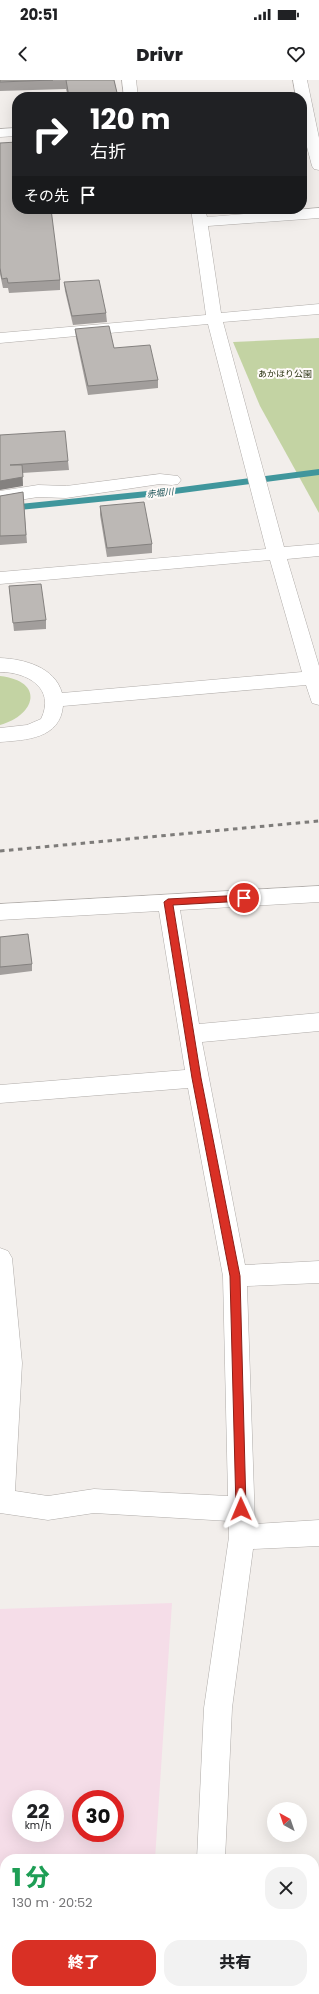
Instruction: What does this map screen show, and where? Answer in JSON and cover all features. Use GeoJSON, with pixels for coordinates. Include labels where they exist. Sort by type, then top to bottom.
{"type":"FeatureCollection","features":[{"type":"Feature","properties":{"kind":"street"},"geometry":{"type":"LineString","coordinates":[[129,80],[130,92]]}},
{"type":"Feature","properties":{"kind":"street"},"geometry":{"type":"LineString","coordinates":[[300,80],[303,92]]}},
{"type":"Feature","properties":{"kind":"street"},"geometry":{"type":"LineString","coordinates":[[309,120],[319,166]]}},
{"type":"Feature","properties":{"kind":"street"},"geometry":{"type":"LineString","coordinates":[[0,133],[12,132]]}},
{"type":"Feature","properties":{"kind":"street"},"geometry":{"type":"LineString","coordinates":[[307,213],[319,213]]}},
{"type":"Feature","properties":{"kind":"street"},"geometry":{"type":"LineString","coordinates":[[259,214],[199,215],[214,318],[277,555],[319,698]]}},
{"type":"Feature","properties":{"kind":"street"},"geometry":{"type":"LineString","coordinates":[[0,338],[319,309]]}},
{"type":"Feature","properties":{"kind":"street"},"geometry":{"type":"LineString","coordinates":[[0,497],[38,492],[66,492],[172,480]]}},
{"type":"Feature","properties":{"kind":"street"},"geometry":{"type":"LineString","coordinates":[[0,578],[277,555],[319,550]]}},
{"type":"Feature","properties":{"kind":"street"},"geometry":{"type":"LineString","coordinates":[[0,665],[24,667],[35,672],[50,685],[56,700],[51,718],[44,726],[34,731],[0,735]]}},
{"type":"Feature","properties":{"kind":"street"},"geometry":{"type":"LineString","coordinates":[[56,700],[314,678]]}},
{"type":"Feature","properties":{"kind":"street"},"geometry":{"type":"LineString","coordinates":[[0,912],[319,894]]}},
{"type":"Feature","properties":{"kind":"street"},"geometry":{"type":"LineString","coordinates":[[168,902],[197,1078],[235,1276],[242,1537],[218,1708],[211,1854]]}},
{"type":"Feature","properties":{"kind":"street"},"geometry":{"type":"LineString","coordinates":[[190,1034],[319,1022]]}},
{"type":"Feature","properties":{"kind":"street"},"geometry":{"type":"LineString","coordinates":[[0,1094],[197,1078]]}},
{"type":"Feature","properties":{"kind":"street"},"geometry":{"type":"LineString","coordinates":[[0,1258],[10,1363],[0,1501],[48,1508],[94,1501],[241,1509]]}},
{"type":"Feature","properties":{"kind":"street"},"geometry":{"type":"LineString","coordinates":[[235,1276],[319,1272]]}},
{"type":"Feature","properties":{"kind":"street"},"geometry":{"type":"LineString","coordinates":[[242,1537],[319,1533]]}},
{"type":"Feature","properties":{"kind":"shaded area"},"geometry":{"type":"Polygon","coordinates":[[[172,1603],[155,1854],[0,1854],[0,1609],[172,1603]]]}},
{"type":"Feature","properties":{"kind":"green space","name":"あかほり公園"},"geometry":{"type":"Polygon","coordinates":[[[319,338],[319,513],[260,406],[233,342],[319,338]]]}},
{"type":"Feature","properties":{"kind":"green space"},"geometry":{"type":"Polygon","coordinates":[[[0,676],[14,679],[24,684],[29,691],[30,699],[28,706],[22,714],[0,725],[0,676]]]}},
{"type":"Feature","properties":{"kind":"building"},"geometry":{"type":"Polygon","coordinates":[[[0,80],[53,80],[0,82],[0,80]]]}},
{"type":"Feature","properties":{"kind":"building"},"geometry":{"type":"Polygon","coordinates":[[[66,80],[114,80],[117,92],[68,92],[66,80]]]}},
{"type":"Feature","properties":{"kind":"building"},"geometry":{"type":"Polygon","coordinates":[[[12,142],[12,214],[52,214],[60,280],[8,283],[7,278],[2,279],[0,268],[0,143],[12,142]]]}},
{"type":"Feature","properties":{"kind":"building"},"geometry":{"type":"Polygon","coordinates":[[[99,280],[106,313],[72,316],[64,282],[99,280]]]}},
{"type":"Feature","properties":{"kind":"building"},"geometry":{"type":"Polygon","coordinates":[[[109,326],[114,348],[150,345],[158,380],[88,386],[75,329],[109,326]]]}},
{"type":"Feature","properties":{"kind":"building"},"geometry":{"type":"Polygon","coordinates":[[[65,431],[68,461],[10,465],[22,465],[23,477],[0,481],[0,435],[65,431]]]}},
{"type":"Feature","properties":{"kind":"building"},"geometry":{"type":"Polygon","coordinates":[[[23,492],[26,535],[0,536],[0,496],[23,492]]]}},
{"type":"Feature","properties":{"kind":"building"},"geometry":{"type":"Polygon","coordinates":[[[144,502],[152,544],[107,548],[100,506],[144,502]]]}},
{"type":"Feature","properties":{"kind":"building"},"geometry":{"type":"Polygon","coordinates":[[[41,584],[46,620],[13,623],[9,586],[41,584]]]}},
{"type":"Feature","properties":{"kind":"building"},"geometry":{"type":"Polygon","coordinates":[[[28,934],[32,964],[0,967],[0,937],[28,934]]]}},
{"type":"Feature","properties":{"kind":"waterway","name":"赤堀川"},"geometry":{"type":"LineString","coordinates":[[0,509],[167,492],[319,472]]}},
{"type":"Feature","properties":{"kind":"railway"},"geometry":{"type":"LineString","coordinates":[[0,851],[319,821]]}},
{"type":"Feature","properties":{"kind":"route"},"geometry":{"type":"LineString","coordinates":[[241,1509],[235,1276],[197,1078],[168,902],[244,898]]}}]}
